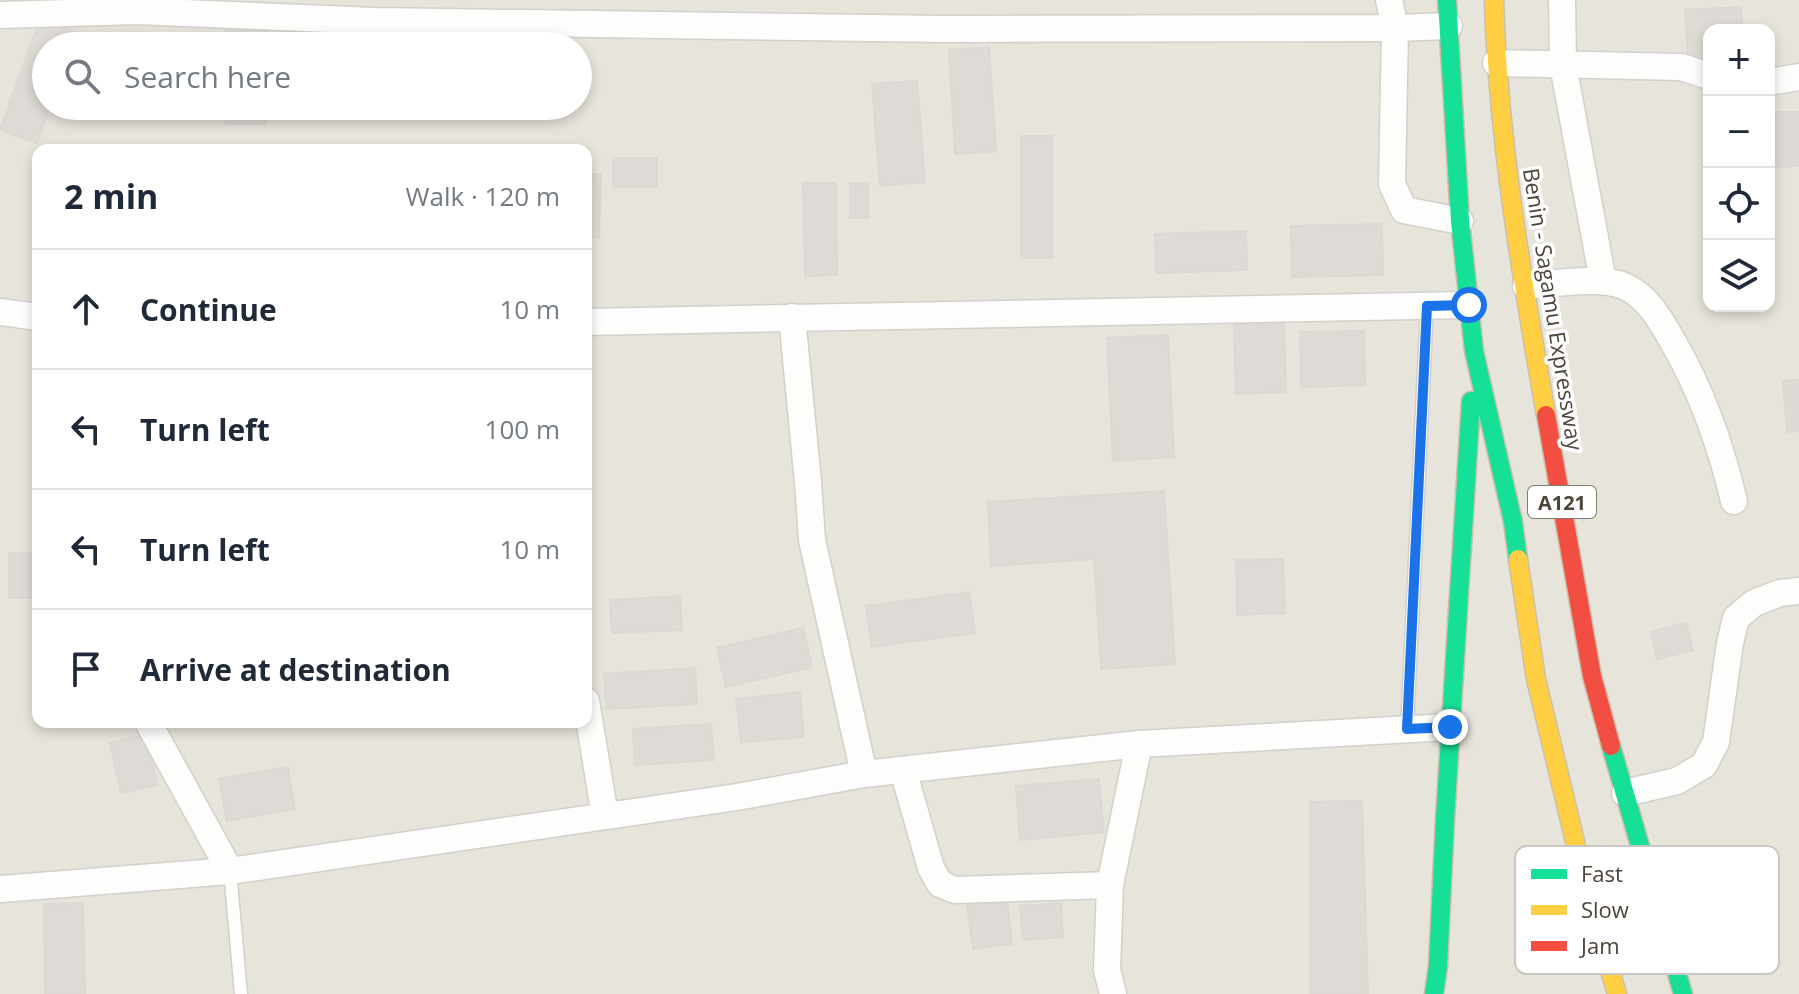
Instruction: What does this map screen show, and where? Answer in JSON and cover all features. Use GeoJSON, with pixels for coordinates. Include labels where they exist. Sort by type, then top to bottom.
{"type":"FeatureCollection","features":[{"type":"Feature","properties":{"kind":"highway","name":"Benin - Sagamu Expressway"},"geometry":{"type":"LineString","coordinates":[[1494,0],[1504,148],[1592,676],[1640,846]]}},
{"type":"Feature","properties":{"kind":"highway","name":"A121"},"geometry":{"type":"LineString","coordinates":[[1448,13],[1460,221],[1474,351],[1513,522],[1536,679],[1576,846]]}},
{"type":"Feature","properties":{"kind":"highway"},"geometry":{"type":"LineString","coordinates":[[1434,994],[1474,351]]}},
{"type":"Feature","properties":{"kind":"highway","name":"A121"},"geometry":{"type":"LineString","coordinates":[[1611,974],[1617,994]]}},
{"type":"Feature","properties":{"kind":"highway","name":"Benin - Sagamu Expressway"},"geometry":{"type":"LineString","coordinates":[[1677,974],[1683,994]]}},
{"type":"Feature","properties":{"kind":"street"},"geometry":{"type":"LineString","coordinates":[[1389,0],[1395,28],[1392,184],[1404,210],[1460,221]]}},
{"type":"Feature","properties":{"kind":"street"},"geometry":{"type":"LineString","coordinates":[[1562,0],[1563,65],[1603,281]]}},
{"type":"Feature","properties":{"kind":"street"},"geometry":{"type":"LineString","coordinates":[[0,15],[137,11],[375,21],[882,28],[1395,28],[1448,13]]}},
{"type":"Feature","properties":{"kind":"street"},"geometry":{"type":"LineString","coordinates":[[1496,63],[1681,67],[1703,74]]}},
{"type":"Feature","properties":{"kind":"street"},"geometry":{"type":"LineString","coordinates":[[1775,81],[1799,77]]}},
{"type":"Feature","properties":{"kind":"street"},"geometry":{"type":"LineString","coordinates":[[1526,286],[1603,281],[1639,294],[1658,316],[1703,401],[1723,456],[1734,501]]}},
{"type":"Feature","properties":{"kind":"street"},"geometry":{"type":"LineString","coordinates":[[592,322],[1469,305]]}},
{"type":"Feature","properties":{"kind":"street"},"geometry":{"type":"LineString","coordinates":[[0,312],[32,316]]}},
{"type":"Feature","properties":{"kind":"street"},"geometry":{"type":"LineString","coordinates":[[792,317],[812,540],[864,774]]}},
{"type":"Feature","properties":{"kind":"street"},"geometry":{"type":"LineString","coordinates":[[1625,793],[1677,781],[1704,765],[1716,742],[1736,618],[1754,603],[1780,593],[1799,591]]}},
{"type":"Feature","properties":{"kind":"street"},"geometry":{"type":"LineString","coordinates":[[0,889],[230,871],[737,797],[864,774],[1139,744],[1450,727]]}},
{"type":"Feature","properties":{"kind":"street"},"geometry":{"type":"LineString","coordinates":[[151,728],[230,871]]}},
{"type":"Feature","properties":{"kind":"street"},"geometry":{"type":"LineString","coordinates":[[590,728],[605,816]]}},
{"type":"Feature","properties":{"kind":"street"},"geometry":{"type":"LineString","coordinates":[[1113,994],[1107,970],[1110,885],[1139,744]]}},
{"type":"Feature","properties":{"kind":"street"},"geometry":{"type":"LineString","coordinates":[[903,770],[931,868],[940,884],[955,890],[1110,885]]}},
{"type":"Feature","properties":{"kind":"lane"},"geometry":{"type":"LineString","coordinates":[[1407,729],[1427,306]]}},
{"type":"Feature","properties":{"kind":"lane"},"geometry":{"type":"LineString","coordinates":[[230,871],[241,994]]}},
{"type":"Feature","properties":{"kind":"shaded area"},"geometry":{"type":"Polygon","coordinates":[[[0,0],[1799,0],[1799,994],[0,994],[0,0]]]}},
{"type":"Feature","properties":{"kind":"building"},"geometry":{"type":"Polygon","coordinates":[[[1741,7],[1742,24],[1703,24],[1703,59],[1688,60],[1685,10],[1741,7]]]}},
{"type":"Feature","properties":{"kind":"building"},"geometry":{"type":"Polygon","coordinates":[[[40,19],[77,32],[35,32],[40,19]]]}},
{"type":"Feature","properties":{"kind":"building"},"geometry":{"type":"Polygon","coordinates":[[[225,27],[267,28],[267,32],[225,32],[225,27]]]}},
{"type":"Feature","properties":{"kind":"building"},"geometry":{"type":"Polygon","coordinates":[[[32,41],[32,120],[45,120],[37,143],[0,130],[32,41]]]}},
{"type":"Feature","properties":{"kind":"building"},"geometry":{"type":"Polygon","coordinates":[[[989,47],[996,151],[955,154],[949,50],[989,47]]]}},
{"type":"Feature","properties":{"kind":"building"},"geometry":{"type":"Polygon","coordinates":[[[917,81],[925,182],[880,186],[872,84],[917,81]]]}},
{"type":"Feature","properties":{"kind":"building"},"geometry":{"type":"Polygon","coordinates":[[[1775,112],[1799,112],[1799,166],[1775,167],[1775,112]]]}},
{"type":"Feature","properties":{"kind":"building"},"geometry":{"type":"Polygon","coordinates":[[[225,120],[266,120],[266,124],[225,124],[225,120]]]}},
{"type":"Feature","properties":{"kind":"building"},"geometry":{"type":"Polygon","coordinates":[[[1021,136],[1052,136],[1052,258],[1021,258],[1021,136]]]}},
{"type":"Feature","properties":{"kind":"building"},"geometry":{"type":"Polygon","coordinates":[[[613,158],[657,158],[657,187],[613,187],[613,158]]]}},
{"type":"Feature","properties":{"kind":"building"},"geometry":{"type":"Polygon","coordinates":[[[592,174],[601,174],[599,238],[592,237],[592,174]]]}},
{"type":"Feature","properties":{"kind":"building"},"geometry":{"type":"Polygon","coordinates":[[[803,183],[836,183],[837,275],[805,276],[803,183]]]}},
{"type":"Feature","properties":{"kind":"building"},"geometry":{"type":"Polygon","coordinates":[[[850,183],[868,184],[868,218],[850,218],[850,183]]]}},
{"type":"Feature","properties":{"kind":"building"},"geometry":{"type":"Polygon","coordinates":[[[1382,224],[1383,275],[1292,277],[1291,226],[1382,224]]]}},
{"type":"Feature","properties":{"kind":"building"},"geometry":{"type":"Polygon","coordinates":[[[1246,231],[1247,270],[1156,273],[1155,234],[1246,231]]]}},
{"type":"Feature","properties":{"kind":"building"},"geometry":{"type":"Polygon","coordinates":[[[1284,324],[1286,392],[1236,394],[1234,325],[1284,324]]]}},
{"type":"Feature","properties":{"kind":"building"},"geometry":{"type":"Polygon","coordinates":[[[1364,331],[1365,385],[1301,387],[1300,332],[1364,331]]]}},
{"type":"Feature","properties":{"kind":"building"},"geometry":{"type":"Polygon","coordinates":[[[1168,335],[1174,457],[1113,461],[1107,338],[1168,335]]]}},
{"type":"Feature","properties":{"kind":"building"},"geometry":{"type":"Polygon","coordinates":[[[1799,380],[1799,431],[1787,432],[1783,381],[1799,380]]]}},
{"type":"Feature","properties":{"kind":"building"},"geometry":{"type":"Polygon","coordinates":[[[1164,491],[1175,664],[1101,669],[1094,559],[991,566],[988,502],[1164,491]]]}},
{"type":"Feature","properties":{"kind":"building"},"geometry":{"type":"Polygon","coordinates":[[[9,553],[32,553],[32,598],[9,598],[9,553]]]}},
{"type":"Feature","properties":{"kind":"building"},"geometry":{"type":"Polygon","coordinates":[[[1283,559],[1285,613],[1237,615],[1236,560],[1283,559]]]}},
{"type":"Feature","properties":{"kind":"building"},"geometry":{"type":"Polygon","coordinates":[[[969,592],[975,633],[872,647],[866,606],[969,592]]]}},
{"type":"Feature","properties":{"kind":"building"},"geometry":{"type":"Polygon","coordinates":[[[680,596],[682,630],[612,633],[610,600],[680,596]]]}},
{"type":"Feature","properties":{"kind":"building"},"geometry":{"type":"Polygon","coordinates":[[[1686,623],[1693,650],[1657,659],[1651,632],[1686,623]]]}},
{"type":"Feature","properties":{"kind":"building"},"geometry":{"type":"Polygon","coordinates":[[[803,628],[812,667],[726,687],[717,648],[803,628]]]}},
{"type":"Feature","properties":{"kind":"building"},"geometry":{"type":"Polygon","coordinates":[[[695,668],[697,704],[606,709],[604,674],[695,668]]]}},
{"type":"Feature","properties":{"kind":"building"},"geometry":{"type":"Polygon","coordinates":[[[800,692],[804,737],[741,742],[736,699],[800,692]]]}},
{"type":"Feature","properties":{"kind":"building"},"geometry":{"type":"Polygon","coordinates":[[[711,724],[714,760],[635,765],[633,729],[711,724]]]}},
{"type":"Feature","properties":{"kind":"building"},"geometry":{"type":"Polygon","coordinates":[[[146,735],[157,785],[121,793],[110,743],[146,735]]]}},
{"type":"Feature","properties":{"kind":"building"},"geometry":{"type":"Polygon","coordinates":[[[288,767],[295,809],[227,821],[219,779],[288,767]]]}},
{"type":"Feature","properties":{"kind":"building"},"geometry":{"type":"Polygon","coordinates":[[[1099,779],[1104,832],[1020,840],[1016,786],[1099,779]]]}},
{"type":"Feature","properties":{"kind":"building"},"geometry":{"type":"Polygon","coordinates":[[[1362,801],[1368,994],[1310,994],[1310,802],[1362,801]]]}},
{"type":"Feature","properties":{"kind":"building"},"geometry":{"type":"Polygon","coordinates":[[[1007,899],[1012,944],[973,949],[967,904],[1007,899]]]}},
{"type":"Feature","properties":{"kind":"building"},"geometry":{"type":"Polygon","coordinates":[[[83,903],[85,994],[45,994],[44,904],[83,903]]]}},
{"type":"Feature","properties":{"kind":"building"},"geometry":{"type":"Polygon","coordinates":[[[1061,903],[1063,937],[1023,940],[1020,906],[1061,903]]]}},
{"type":"Feature","properties":{"kind":"traffic: fast"},"geometry":{"type":"LineString","coordinates":[[1447,0],[1460,221],[1474,351],[1513,522],[1518,559]]}},
{"type":"Feature","properties":{"kind":"traffic: fast"},"geometry":{"type":"LineString","coordinates":[[1434,994],[1471,401]]}},
{"type":"Feature","properties":{"kind":"traffic: fast"},"geometry":{"type":"LineString","coordinates":[[1611,746],[1640,846]]}},
{"type":"Feature","properties":{"kind":"traffic: fast"},"geometry":{"type":"LineString","coordinates":[[1677,974],[1683,994]]}},
{"type":"Feature","properties":{"kind":"traffic: slow"},"geometry":{"type":"LineString","coordinates":[[1494,0],[1506,156],[1546,415]]}},
{"type":"Feature","properties":{"kind":"traffic: slow"},"geometry":{"type":"LineString","coordinates":[[1518,559],[1536,679],[1576,846]]}},
{"type":"Feature","properties":{"kind":"traffic: slow"},"geometry":{"type":"LineString","coordinates":[[1611,974],[1617,994]]}},
{"type":"Feature","properties":{"kind":"traffic: jam"},"geometry":{"type":"LineString","coordinates":[[1546,415],[1592,676],[1611,746]]}},
{"type":"Feature","properties":{"kind":"route"},"geometry":{"type":"LineString","coordinates":[[1450,727],[1407,729],[1427,306],[1469,305]]}}]}
